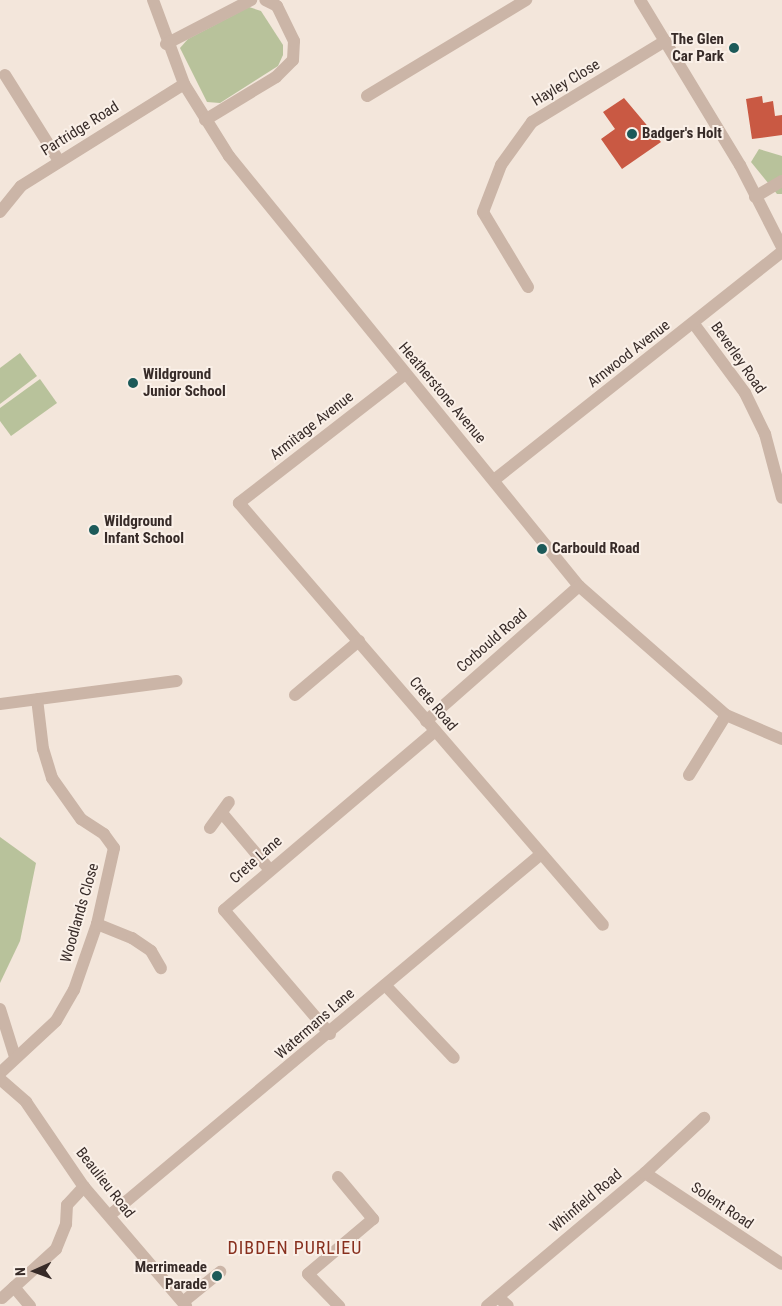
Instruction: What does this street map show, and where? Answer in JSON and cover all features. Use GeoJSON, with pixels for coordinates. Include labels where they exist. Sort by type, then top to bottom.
{"type":"FeatureCollection","features":[{"type":"Feature","properties":{"kind":"street","name":"Heatherstone Avenue"},"geometry":{"type":"LineString","coordinates":[[153,0],[166,44],[184,84],[205,120],[242,174],[404,375],[494,480],[579,586],[726,715],[782,739]]}},
{"type":"Feature","properties":{"kind":"street"},"geometry":{"type":"LineString","coordinates":[[166,44],[251,0]]}},
{"type":"Feature","properties":{"kind":"street"},"geometry":{"type":"LineString","coordinates":[[205,120],[276,77],[293,60],[294,41],[276,6],[265,0]]}},
{"type":"Feature","properties":{"kind":"street"},"geometry":{"type":"LineString","coordinates":[[367,96],[526,0]]}},
{"type":"Feature","properties":{"kind":"street"},"geometry":{"type":"LineString","coordinates":[[640,0],[740,165],[782,247]]}},
{"type":"Feature","properties":{"kind":"street","name":"Hayley Close"},"geometry":{"type":"LineString","coordinates":[[528,287],[488,225],[485,200],[501,165],[532,122],[665,41]]}},
{"type":"Feature","properties":{"kind":"street"},"geometry":{"type":"LineString","coordinates":[[5,75],[59,161]]}},
{"type":"Feature","properties":{"kind":"street","name":"Partridge Road"},"geometry":{"type":"LineString","coordinates":[[0,212],[21,186],[184,84]]}},
{"type":"Feature","properties":{"kind":"street"},"geometry":{"type":"LineString","coordinates":[[755,197],[782,181]]}},
{"type":"Feature","properties":{"kind":"street","name":"Arnwood Avenue"},"geometry":{"type":"LineString","coordinates":[[494,480],[694,324],[782,252]]}},
{"type":"Feature","properties":{"kind":"street","name":"Beverley Road"},"geometry":{"type":"LineString","coordinates":[[694,324],[745,393],[765,434],[782,498]]}},
{"type":"Feature","properties":{"kind":"street","name":"Armitage Avenue"},"geometry":{"type":"LineString","coordinates":[[239,503],[404,375]]}},
{"type":"Feature","properties":{"kind":"street","name":"Crete Road"},"geometry":{"type":"LineString","coordinates":[[239,503],[540,855],[604,926]]}},
{"type":"Feature","properties":{"kind":"street","name":"Corbould Road"},"geometry":{"type":"LineString","coordinates":[[426,721],[579,586]]}},
{"type":"Feature","properties":{"kind":"street"},"geometry":{"type":"LineString","coordinates":[[295,695],[359,642]]}},
{"type":"Feature","properties":{"kind":"street"},"geometry":{"type":"LineString","coordinates":[[0,704],[177,681]]}},
{"type":"Feature","properties":{"kind":"street","name":"Woodlands Close"},"geometry":{"type":"LineString","coordinates":[[0,1073],[15,1057],[56,1021],[74,990],[96,924],[114,848],[104,834],[81,819],[52,778],[43,749],[37,699]]}},
{"type":"Feature","properties":{"kind":"street"},"geometry":{"type":"LineString","coordinates":[[689,776],[726,715]]}},
{"type":"Feature","properties":{"kind":"street","name":"Crete Lane"},"geometry":{"type":"LineString","coordinates":[[330,1034],[224,910],[269,869],[435,731]]}},
{"type":"Feature","properties":{"kind":"street"},"geometry":{"type":"LineString","coordinates":[[210,828],[226,808],[269,869]]}},
{"type":"Feature","properties":{"kind":"street","name":"Watermans Lane"},"geometry":{"type":"LineString","coordinates":[[110,1215],[330,1034],[385,985],[540,855]]}},
{"type":"Feature","properties":{"kind":"street"},"geometry":{"type":"LineString","coordinates":[[96,924],[132,938],[151,951],[162,968]]}},
{"type":"Feature","properties":{"kind":"street"},"geometry":{"type":"LineString","coordinates":[[385,985],[454,1058]]}},
{"type":"Feature","properties":{"kind":"street"},"geometry":{"type":"LineString","coordinates":[[0,1009],[15,1057]]}},
{"type":"Feature","properties":{"kind":"street","name":"Beaulieu Road"},"geometry":{"type":"LineString","coordinates":[[0,1079],[26,1102],[84,1187],[110,1215],[184,1304]]}},
{"type":"Feature","properties":{"kind":"street","name":"Whinfield Road"},"geometry":{"type":"LineString","coordinates":[[487,1306],[645,1173],[704,1118]]}},
{"type":"Feature","properties":{"kind":"street","name":"Solent Road"},"geometry":{"type":"LineString","coordinates":[[645,1173],[782,1264]]}},
{"type":"Feature","properties":{"kind":"street"},"geometry":{"type":"LineString","coordinates":[[338,1177],[373,1219],[308,1274],[339,1306]]}},
{"type":"Feature","properties":{"kind":"street"},"geometry":{"type":"LineString","coordinates":[[2,1298],[56,1249],[66,1224],[67,1205],[84,1187]]}},
{"type":"Feature","properties":{"kind":"street"},"geometry":{"type":"LineString","coordinates":[[184,1304],[220,1272]]}},
{"type":"Feature","properties":{"kind":"street"},"geometry":{"type":"LineString","coordinates":[[14,1287],[30,1306]]}},
{"type":"Feature","properties":{"kind":"street"},"geometry":{"type":"LineString","coordinates":[[498,1297],[508,1306]]}},
{"type":"Feature","properties":{"kind":"green space"},"geometry":{"type":"Polygon","coordinates":[[[249,7],[261,11],[283,45],[283,55],[278,66],[220,103],[207,102],[180,48],[188,39],[249,7]]]}},
{"type":"Feature","properties":{"kind":"green space"},"geometry":{"type":"Polygon","coordinates":[[[759,149],[782,156],[782,194],[777,194],[751,162],[759,149]]]}},
{"type":"Feature","properties":{"kind":"green space"},"geometry":{"type":"Polygon","coordinates":[[[20,353],[37,376],[0,404],[0,368],[20,353]]]}},
{"type":"Feature","properties":{"kind":"green space"},"geometry":{"type":"Polygon","coordinates":[[[40,379],[57,403],[11,436],[0,421],[0,408],[40,379]]]}},
{"type":"Feature","properties":{"kind":"green space"},"geometry":{"type":"Polygon","coordinates":[[[0,837],[36,863],[20,941],[0,983],[0,837]]]}},
{"type":"Feature","properties":{"kind":"building"},"geometry":{"type":"Polygon","coordinates":[[[762,96],[763,103],[773,101],[775,116],[782,115],[782,135],[752,139],[746,99],[762,96]]]}},
{"type":"Feature","properties":{"kind":"building","name":"Badger's Holt"},"geometry":{"type":"Polygon","coordinates":[[[624,98],[661,142],[622,169],[601,139],[615,129],[603,112],[624,98]]]}},
{"type":"Feature","properties":{"kind":"place","name":"The Glen Car Park"},"geometry":{"type":"Point","coordinates":[734,48]}},
{"type":"Feature","properties":{"kind":"place","name":"Badger's Holt"},"geometry":{"type":"Point","coordinates":[632,134]}},
{"type":"Feature","properties":{"kind":"place","name":"Wildground Junior School"},"geometry":{"type":"Point","coordinates":[133,383]}},
{"type":"Feature","properties":{"kind":"place","name":"Wildground Infant School"},"geometry":{"type":"Point","coordinates":[94,530]}},
{"type":"Feature","properties":{"kind":"place","name":"Carbould Road"},"geometry":{"type":"Point","coordinates":[542,549]}},
{"type":"Feature","properties":{"kind":"place","name":"Merrimeade Parade"},"geometry":{"type":"Point","coordinates":[217,1276]}},
{"type":"Feature","properties":{"kind":"district","name":"DIBDEN PURLIEU"},"geometry":{"type":"Point","coordinates":[295,1248]}}]}
